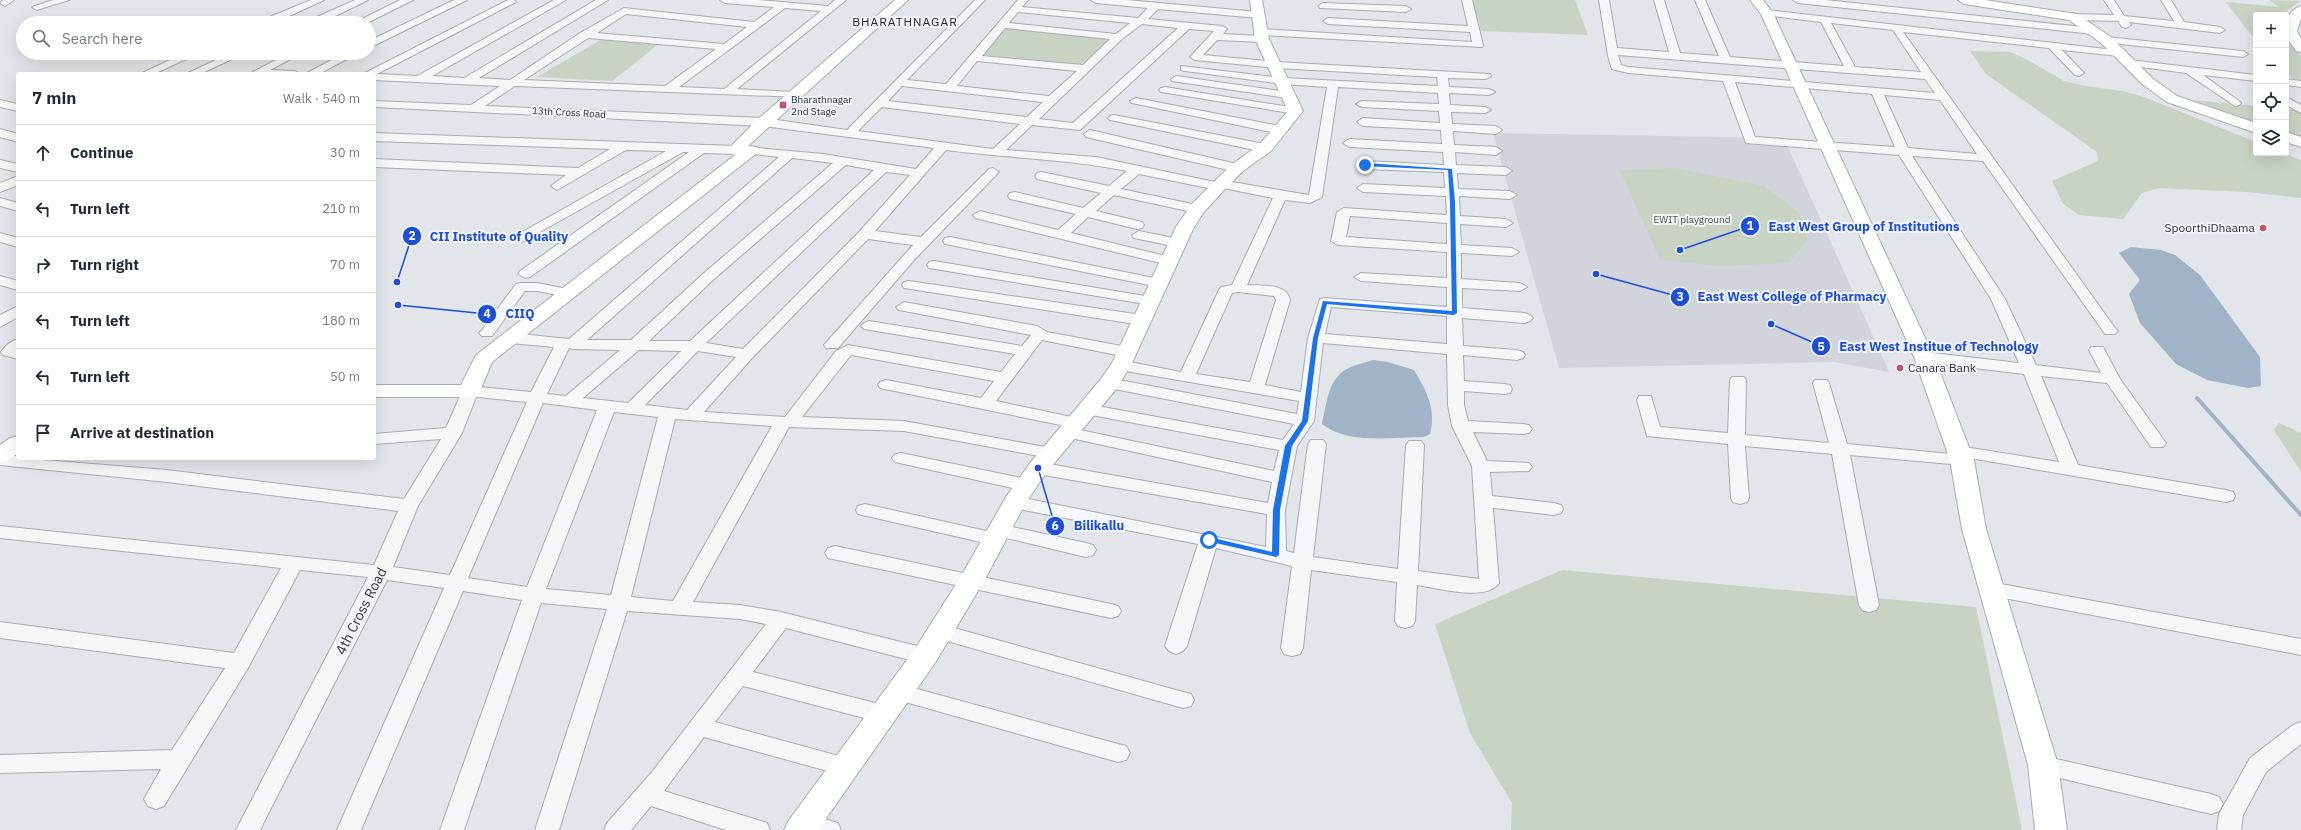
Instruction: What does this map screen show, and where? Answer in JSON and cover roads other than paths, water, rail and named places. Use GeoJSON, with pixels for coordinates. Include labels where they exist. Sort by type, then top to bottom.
{"type":"FeatureCollection","features":[{"type":"Feature","properties":{"kind":"street"},"geometry":{"type":"LineString","coordinates":[[37,7],[64,0]]}},
{"type":"Feature","properties":{"kind":"street"},"geometry":{"type":"LineString","coordinates":[[282,16],[320,0]]}},
{"type":"Feature","properties":{"kind":"street"},"geometry":{"type":"LineString","coordinates":[[327,16],[363,0]]}},
{"type":"Feature","properties":{"kind":"street"},"geometry":{"type":"LineString","coordinates":[[374,16],[408,0]]}},
{"type":"Feature","properties":{"kind":"street"},"geometry":{"type":"LineString","coordinates":[[376,42],[462,0]]}},
{"type":"Feature","properties":{"kind":"street"},"geometry":{"type":"LineString","coordinates":[[418,79],[561,0]]}},
{"type":"Feature","properties":{"kind":"street"},"geometry":{"type":"LineString","coordinates":[[466,81],[603,0]]}},
{"type":"Feature","properties":{"kind":"street"},"geometry":{"type":"LineString","coordinates":[[725,0],[830,9]]}},
{"type":"Feature","properties":{"kind":"street"},"geometry":{"type":"LineString","coordinates":[[727,92],[841,0]]}},
{"type":"Feature","properties":{"kind":"street"},"geometry":{"type":"LineString","coordinates":[[470,391],[473,379],[483,359],[568,293],[743,150],[763,122],[902,0]]}},
{"type":"Feature","properties":{"kind":"street"},"geometry":{"type":"LineString","coordinates":[[850,133],[980,0]]}},
{"type":"Feature","properties":{"kind":"street"},"geometry":{"type":"LineString","coordinates":[[949,88],[1023,0]]}},
{"type":"Feature","properties":{"kind":"street"},"geometry":{"type":"LineString","coordinates":[[1096,0],[1155,6],[1269,45],[1333,84],[1442,82],[1486,76]]}},
{"type":"Feature","properties":{"kind":"street"},"geometry":{"type":"LineString","coordinates":[[1016,9],[1222,29],[1217,37],[1195,57],[1331,35],[1478,45],[1467,0]]}},
{"type":"Feature","properties":{"kind":"street"},"geometry":{"type":"LineString","coordinates":[[1604,0],[1613,51],[1613,63],[1616,66],[1801,86],[1943,97]]}},
{"type":"Feature","properties":{"kind":"street"},"geometry":{"type":"LineString","coordinates":[[1659,0],[1675,55]]}},
{"type":"Feature","properties":{"kind":"street"},"geometry":{"type":"LineString","coordinates":[[1700,0],[1725,58]]}},
{"type":"Feature","properties":{"kind":"street"},"geometry":{"type":"LineString","coordinates":[[1798,0],[2093,31]]}},
{"type":"Feature","properties":{"kind":"street"},"geometry":{"type":"LineString","coordinates":[[1964,0],[2021,5],[2073,17],[2120,18],[2220,30]]}},
{"type":"Feature","properties":{"kind":"street"},"geometry":{"type":"LineString","coordinates":[[2109,0],[2120,18],[2155,58]]}},
{"type":"Feature","properties":{"kind":"street"},"geometry":{"type":"LineString","coordinates":[[2166,0],[2176,24],[2193,49],[2204,60]]}},
{"type":"Feature","properties":{"kind":"street"},"geometry":{"type":"LineString","coordinates":[[372,72],[511,1]]}},
{"type":"Feature","properties":{"kind":"street"},"geometry":{"type":"LineString","coordinates":[[1331,35],[1322,3],[1405,5],[1408,25]]}},
{"type":"Feature","properties":{"kind":"street"},"geometry":{"type":"LineString","coordinates":[[534,4],[549,6]]}},
{"type":"Feature","properties":{"kind":"street"},"geometry":{"type":"LineString","coordinates":[[475,107],[584,35],[636,4]]}},
{"type":"Feature","properties":{"kind":"street"},"geometry":{"type":"LineString","coordinates":[[667,90],[783,5]]}},
{"type":"Feature","properties":{"kind":"street"},"geometry":{"type":"LineString","coordinates":[[996,153],[1032,121],[1084,68],[1118,37],[1141,20],[1155,6]]}},
{"type":"Feature","properties":{"kind":"street"},"geometry":{"type":"LineString","coordinates":[[1761,7],[1825,21],[2119,53]]}},
{"type":"Feature","properties":{"kind":"street"},"geometry":{"type":"LineString","coordinates":[[1761,7],[1801,86],[1924,357],[1960,456],[1974,529],[1990,590],[2043,765],[2051,830]]}},
{"type":"Feature","properties":{"kind":"street"},"geometry":{"type":"LineString","coordinates":[[2301,10],[2297,12],[2290,31],[2301,48]]}},
{"type":"Feature","properties":{"kind":"street"},"geometry":{"type":"LineString","coordinates":[[624,11],[757,24]]}},
{"type":"Feature","properties":{"kind":"street"},"geometry":{"type":"LineString","coordinates":[[2073,17],[2106,40],[2148,81],[2172,98],[2253,127]]}},
{"type":"Feature","properties":{"kind":"street"},"geometry":{"type":"LineString","coordinates":[[1328,21],[1475,29]]}},
{"type":"Feature","properties":{"kind":"street"},"geometry":{"type":"LineString","coordinates":[[1825,21],[1851,70]]}},
{"type":"Feature","properties":{"kind":"street"},"geometry":{"type":"LineString","coordinates":[[1003,25],[1118,37]]}},
{"type":"Feature","properties":{"kind":"street"},"geometry":{"type":"LineString","coordinates":[[880,103],[1076,127],[1186,26]]}},
{"type":"Feature","properties":{"kind":"street"},"geometry":{"type":"LineString","coordinates":[[1896,28],[1928,76],[2110,331]]}},
{"type":"Feature","properties":{"kind":"street"},"geometry":{"type":"LineString","coordinates":[[584,35],[726,47]]}},
{"type":"Feature","properties":{"kind":"street"},"geometry":{"type":"LineString","coordinates":[[1217,37],[1269,45],[1489,92]]}},
{"type":"Feature","properties":{"kind":"street"},"geometry":{"type":"LineString","coordinates":[[2106,40],[2243,54],[2231,43]]}},
{"type":"Feature","properties":{"kind":"street"},"geometry":{"type":"LineString","coordinates":[[1206,47],[1269,45]]}},
{"type":"Feature","properties":{"kind":"street"},"geometry":{"type":"LineString","coordinates":[[1185,68],[1269,45]]}},
{"type":"Feature","properties":{"kind":"street"},"geometry":{"type":"LineString","coordinates":[[1176,79],[1269,45]]}},
{"type":"Feature","properties":{"kind":"street"},"geometry":{"type":"LineString","coordinates":[[1165,90],[1269,45]]}},
{"type":"Feature","properties":{"kind":"street"},"geometry":{"type":"LineString","coordinates":[[828,830],[803,827],[925,656],[971,581],[996,534],[1032,477],[1119,366],[1174,252],[1197,209],[1219,185],[1237,168],[1264,148],[1280,130],[1269,45]]}},
{"type":"Feature","properties":{"kind":"street"},"geometry":{"type":"LineString","coordinates":[[2053,46],[2080,73]]}},
{"type":"Feature","properties":{"kind":"street"},"geometry":{"type":"LineString","coordinates":[[1613,51],[1790,63],[1851,70],[1928,76]]}},
{"type":"Feature","properties":{"kind":"street"},"geometry":{"type":"LineString","coordinates":[[974,58],[1084,68]]}},
{"type":"Feature","properties":{"kind":"street"},"geometry":{"type":"LineString","coordinates":[[150,72],[178,60]]}},
{"type":"Feature","properties":{"kind":"street"},"geometry":{"type":"LineString","coordinates":[[196,72],[224,60]]}},
{"type":"Feature","properties":{"kind":"street"},"geometry":{"type":"LineString","coordinates":[[259,72],[283,60]]}},
{"type":"Feature","properties":{"kind":"street"},"geometry":{"type":"LineString","coordinates":[[314,72],[339,60]]}},
{"type":"Feature","properties":{"kind":"street"},"geometry":{"type":"LineString","coordinates":[[2130,63],[2253,78]]}},
{"type":"Feature","properties":{"kind":"street"},"geometry":{"type":"LineString","coordinates":[[2188,70],[2235,103]]}},
{"type":"Feature","properties":{"kind":"street"},"geometry":{"type":"LineString","coordinates":[[376,77],[795,95]]}},
{"type":"Feature","properties":{"kind":"street"},"geometry":{"type":"LineString","coordinates":[[1728,79],[1750,140],[1986,158]]}},
{"type":"Feature","properties":{"kind":"street"},"geometry":{"type":"LineString","coordinates":[[376,391],[470,391],[571,400],[607,406],[634,407],[691,416],[786,422],[904,426],[1032,477],[1209,540],[1304,562],[1409,579],[1480,587],[1489,583],[1481,466],[1461,426],[1456,405],[1452,192],[1442,82]]}},
{"type":"Feature","properties":{"kind":"street"},"geometry":{"type":"LineString","coordinates":[[2289,82],[2301,84]]}},
{"type":"Feature","properties":{"kind":"street"},"geometry":{"type":"LineString","coordinates":[[900,83],[1051,100]]}},
{"type":"Feature","properties":{"kind":"street","name":"13th Cross Road"},"geometry":{"type":"LineString","coordinates":[[376,104],[475,107],[763,122],[996,153],[1084,159],[1138,168],[1219,185],[1310,199],[1315,197],[1333,84]]}},
{"type":"Feature","properties":{"kind":"street"},"geometry":{"type":"LineString","coordinates":[[1877,92],[1903,151],[1998,299],[2030,368],[2071,471]]}},
{"type":"Feature","properties":{"kind":"street"},"geometry":{"type":"LineString","coordinates":[[1136,101],[1280,130]]}},
{"type":"Feature","properties":{"kind":"street"},"geometry":{"type":"LineString","coordinates":[[2289,102],[2301,110]]}},
{"type":"Feature","properties":{"kind":"street"},"geometry":{"type":"LineString","coordinates":[[0,104],[16,108]]}},
{"type":"Feature","properties":{"kind":"street"},"geometry":{"type":"LineString","coordinates":[[1362,104],[1485,110]]}},
{"type":"Feature","properties":{"kind":"street"},"geometry":{"type":"LineString","coordinates":[[1114,118],[1264,148]]}},
{"type":"Feature","properties":{"kind":"street"},"geometry":{"type":"LineString","coordinates":[[1363,122],[1496,130]]}},
{"type":"Feature","properties":{"kind":"street"},"geometry":{"type":"LineString","coordinates":[[0,133],[16,137]]}},
{"type":"Feature","properties":{"kind":"street"},"geometry":{"type":"LineString","coordinates":[[1090,134],[1237,168]]}},
{"type":"Feature","properties":{"kind":"street"},"geometry":{"type":"LineString","coordinates":[[376,138],[700,150],[743,150],[790,154],[919,173]]}},
{"type":"Feature","properties":{"kind":"street"},"geometry":{"type":"LineString","coordinates":[[2289,139],[2301,142]]}},
{"type":"Feature","properties":{"kind":"street"},"geometry":{"type":"LineString","coordinates":[[411,165],[445,140]]}},
{"type":"Feature","properties":{"kind":"street"},"geometry":{"type":"LineString","coordinates":[[1349,143],[1496,151]]}},
{"type":"Feature","properties":{"kind":"street"},"geometry":{"type":"LineString","coordinates":[[691,416],[747,354],[865,234],[944,146]]}},
{"type":"Feature","properties":{"kind":"street"},"geometry":{"type":"LineString","coordinates":[[557,186],[622,147]]}},
{"type":"Feature","properties":{"kind":"street"},"geometry":{"type":"LineString","coordinates":[[522,238],[679,149]]}},
{"type":"Feature","properties":{"kind":"street"},"geometry":{"type":"LineString","coordinates":[[526,274],[700,150]]}},
{"type":"Feature","properties":{"kind":"street"},"geometry":{"type":"LineString","coordinates":[[349,830],[537,397],[569,344],[790,154]]}},
{"type":"Feature","properties":{"kind":"street"},"geometry":{"type":"LineString","coordinates":[[571,400],[635,345],[709,276],[843,161]]}},
{"type":"Feature","properties":{"kind":"street"},"geometry":{"type":"LineString","coordinates":[[376,163],[580,172]]}},
{"type":"Feature","properties":{"kind":"street"},"geometry":{"type":"LineString","coordinates":[[0,164],[16,168]]}},
{"type":"Feature","properties":{"kind":"street"},"geometry":{"type":"LineString","coordinates":[[1365,165],[1506,171]]}},
{"type":"Feature","properties":{"kind":"street"},"geometry":{"type":"LineString","coordinates":[[634,407],[694,346],[883,168]]}},
{"type":"Feature","properties":{"kind":"street"},"geometry":{"type":"LineString","coordinates":[[1060,235],[1138,168]]}},
{"type":"Feature","properties":{"kind":"street"},"geometry":{"type":"LineString","coordinates":[[832,345],[924,242],[993,172]]}},
{"type":"Feature","properties":{"kind":"street"},"geometry":{"type":"LineString","coordinates":[[1041,176],[1197,209]]}},
{"type":"Feature","properties":{"kind":"street"},"geometry":{"type":"LineString","coordinates":[[0,188],[16,181]]}},
{"type":"Feature","properties":{"kind":"street"},"geometry":{"type":"LineString","coordinates":[[1363,188],[1510,195]]}},
{"type":"Feature","properties":{"kind":"street"},"geometry":{"type":"LineString","coordinates":[[1238,288],[1282,194]]}},
{"type":"Feature","properties":{"kind":"street"},"geometry":{"type":"LineString","coordinates":[[1015,196],[1086,212],[1138,230],[1174,252]]}},
{"type":"Feature","properties":{"kind":"street"},"geometry":{"type":"LineString","coordinates":[[0,202],[16,206]]}},
{"type":"Feature","properties":{"kind":"street"},"geometry":{"type":"LineString","coordinates":[[1506,223],[1344,212],[1338,241],[1512,252]]}},
{"type":"Feature","properties":{"kind":"street"},"geometry":{"type":"LineString","coordinates":[[980,215],[1060,235],[1174,252]]}},
{"type":"Feature","properties":{"kind":"street"},"geometry":{"type":"LineString","coordinates":[[865,234],[924,242]]}},
{"type":"Feature","properties":{"kind":"street"},"geometry":{"type":"LineString","coordinates":[[0,237],[16,242]]}},
{"type":"Feature","properties":{"kind":"street"},"geometry":{"type":"LineString","coordinates":[[950,241],[1150,302]]}},
{"type":"Feature","properties":{"kind":"street"},"geometry":{"type":"LineString","coordinates":[[934,265],[1150,302]]}},
{"type":"Feature","properties":{"kind":"street"},"geometry":{"type":"LineString","coordinates":[[1360,277],[1520,287]]}},
{"type":"Feature","properties":{"kind":"street"},"geometry":{"type":"LineString","coordinates":[[0,280],[16,286]]}},
{"type":"Feature","properties":{"kind":"street"},"geometry":{"type":"LineString","coordinates":[[0,292],[16,286]]}},
{"type":"Feature","properties":{"kind":"street"},"geometry":{"type":"LineString","coordinates":[[910,286],[1150,302]]}},
{"type":"Feature","properties":{"kind":"street"},"geometry":{"type":"LineString","coordinates":[[487,333],[521,287],[538,287],[568,293]]}},
{"type":"Feature","properties":{"kind":"street"},"geometry":{"type":"LineString","coordinates":[[1186,378],[1226,290],[1238,288],[1282,294],[1283,300],[1256,388]]}},
{"type":"Feature","properties":{"kind":"street"},"geometry":{"type":"LineString","coordinates":[[1276,555],[1276,510],[1288,446],[1305,421],[1316,338],[1325,302],[1525,318]]}},
{"type":"Feature","properties":{"kind":"street"},"geometry":{"type":"LineString","coordinates":[[904,307],[1038,331],[1040,333],[1039,335],[1119,366],[1305,421]]}},
{"type":"Feature","properties":{"kind":"street"},"geometry":{"type":"LineString","coordinates":[[0,322],[16,312]]}},
{"type":"Feature","properties":{"kind":"street"},"geometry":{"type":"LineString","coordinates":[[869,326],[1026,351]]}},
{"type":"Feature","properties":{"kind":"street"},"geometry":{"type":"LineString","coordinates":[[985,404],[1039,335]]}},
{"type":"Feature","properties":{"kind":"street"},"geometry":{"type":"LineString","coordinates":[[510,338],[569,344],[694,346],[747,354]]}},
{"type":"Feature","properties":{"kind":"street"},"geometry":{"type":"LineString","coordinates":[[1316,338],[1517,355]]}},
{"type":"Feature","properties":{"kind":"street"},"geometry":{"type":"LineString","coordinates":[[16,346],[9,352],[16,354]]}},
{"type":"Feature","properties":{"kind":"street"},"geometry":{"type":"LineString","coordinates":[[679,609],[786,422],[842,354],[848,350],[858,351],[1005,378]]}},
{"type":"Feature","properties":{"kind":"street"},"geometry":{"type":"LineString","coordinates":[[2097,350],[2112,379],[2157,443]]}},
{"type":"Feature","properties":{"kind":"street"},"geometry":{"type":"LineString","coordinates":[[1924,357],[2030,368],[2112,379]]}},
{"type":"Feature","properties":{"kind":"street"},"geometry":{"type":"LineString","coordinates":[[1119,366],[1186,378],[1256,388],[1307,398]]}},
{"type":"Feature","properties":{"kind":"street"},"geometry":{"type":"LineString","coordinates":[[1738,380],[1736,439],[1740,498]]}},
{"type":"Feature","properties":{"kind":"street"},"geometry":{"type":"LineString","coordinates":[[1821,383],[1840,449],[1869,605]]}},
{"type":"Feature","properties":{"kind":"street"},"geometry":{"type":"LineString","coordinates":[[886,385],[1076,421],[1288,446]]}},
{"type":"Feature","properties":{"kind":"street"},"geometry":{"type":"LineString","coordinates":[[1456,385],[1504,389]]}},
{"type":"Feature","properties":{"kind":"street","name":"4th Cross Road"},"geometry":{"type":"LineString","coordinates":[[248,830],[381,572],[409,506],[453,433],[470,391]]}},
{"type":"Feature","properties":{"kind":"street"},"geometry":{"type":"LineString","coordinates":[[1645,400],[1653,432],[1840,449],[1960,456],[2071,471],[2226,496]]}},
{"type":"Feature","properties":{"kind":"street"},"geometry":{"type":"LineString","coordinates":[[452,830],[534,595],[607,406]]}},
{"type":"Feature","properties":{"kind":"street"},"geometry":{"type":"LineString","coordinates":[[547,830],[619,604],[668,413]]}},
{"type":"Feature","properties":{"kind":"street"},"geometry":{"type":"LineString","coordinates":[[1076,421],[1282,478]]}},
{"type":"Feature","properties":{"kind":"street"},"geometry":{"type":"LineString","coordinates":[[1461,426],[1523,429]]}},
{"type":"Feature","properties":{"kind":"street"},"geometry":{"type":"LineString","coordinates":[[376,439],[453,433]]}},
{"type":"Feature","properties":{"kind":"street"},"geometry":{"type":"LineString","coordinates":[[0,455],[16,444]]}},
{"type":"Feature","properties":{"kind":"street"},"geometry":{"type":"LineString","coordinates":[[1292,648],[1304,562],[1317,444]]}},
{"type":"Feature","properties":{"kind":"street"},"geometry":{"type":"LineString","coordinates":[[1405,621],[1409,579],[1415,445]]}},
{"type":"Feature","properties":{"kind":"street"},"geometry":{"type":"LineString","coordinates":[[901,458],[1276,510]]}},
{"type":"Feature","properties":{"kind":"street"},"geometry":{"type":"LineString","coordinates":[[0,460],[167,476],[409,506]]}},
{"type":"Feature","properties":{"kind":"street"},"geometry":{"type":"LineString","coordinates":[[1481,466],[1522,467]]}},
{"type":"Feature","properties":{"kind":"street"},"geometry":{"type":"LineString","coordinates":[[1483,501],[1554,509]]}},
{"type":"Feature","properties":{"kind":"street"},"geometry":{"type":"LineString","coordinates":[[865,510],[1086,550]]}},
{"type":"Feature","properties":{"kind":"street"},"geometry":{"type":"LineString","coordinates":[[0,532],[293,564],[381,572],[534,595],[679,609],[732,611],[781,619],[925,656]]}},
{"type":"Feature","properties":{"kind":"street"},"geometry":{"type":"LineString","coordinates":[[1176,646],[1209,540]]}},
{"type":"Feature","properties":{"kind":"street"},"geometry":{"type":"LineString","coordinates":[[835,554],[1110,611]]}},
{"type":"Feature","properties":{"kind":"street"},"geometry":{"type":"LineString","coordinates":[[156,800],[178,759],[240,662],[293,564]]}},
{"type":"Feature","properties":{"kind":"street"},"geometry":{"type":"LineString","coordinates":[[1990,590],[2301,647]]}},
{"type":"Feature","properties":{"kind":"street"},"geometry":{"type":"LineString","coordinates":[[616,830],[647,795],[781,619]]}},
{"type":"Feature","properties":{"kind":"street"},"geometry":{"type":"LineString","coordinates":[[0,630],[240,662]]}},
{"type":"Feature","properties":{"kind":"street"},"geometry":{"type":"LineString","coordinates":[[940,632],[1182,700]]}},
{"type":"Feature","properties":{"kind":"street"},"geometry":{"type":"LineString","coordinates":[[737,676],[883,714]]}},
{"type":"Feature","properties":{"kind":"street"},"geometry":{"type":"LineString","coordinates":[[898,692],[1118,753]]}},
{"type":"Feature","properties":{"kind":"street"},"geometry":{"type":"LineString","coordinates":[[700,727],[846,767]]}},
{"type":"Feature","properties":{"kind":"street"},"geometry":{"type":"LineString","coordinates":[[2229,830],[2231,814],[2258,765],[2301,731]]}},
{"type":"Feature","properties":{"kind":"street"},"geometry":{"type":"LineString","coordinates":[[0,764],[178,759]]}},
{"type":"Feature","properties":{"kind":"street"},"geometry":{"type":"LineString","coordinates":[[2043,765],[2211,804]]}},
{"type":"Feature","properties":{"kind":"street"},"geometry":{"type":"LineString","coordinates":[[647,795],[758,830]]}},
{"type":"Feature","properties":{"kind":"water"},"geometry":{"type":"Polygon","coordinates":[[[2131,247],[2161,250],[2175,255],[2200,275],[2260,357],[2261,386],[2248,388],[2207,380],[2176,364],[2140,323],[2129,294],[2140,280],[2119,253],[2131,247]]]}},
{"type":"Feature","properties":{"kind":"water"},"geometry":{"type":"Polygon","coordinates":[[[1373,360],[1388,362],[1414,370],[1423,385],[1431,408],[1432,425],[1430,434],[1424,437],[1357,437],[1344,435],[1333,431],[1322,424],[1331,387],[1339,374],[1351,367],[1373,360]]]}},
{"type":"Feature","properties":{"kind":"waterway"},"geometry":{"type":"LineString","coordinates":[[2197,398],[2301,515]]}},
{"type":"Feature","properties":{"kind":"place","name":"Bharathnagar 2nd Stage"},"geometry":{"type":"Point","coordinates":[783,105]}},
{"type":"Feature","properties":{"kind":"place","name":"SpoorthiDhaama"},"geometry":{"type":"Point","coordinates":[2263,228]}},
{"type":"Feature","properties":{"kind":"place","name":"East West Group of Institutions"},"geometry":{"type":"Point","coordinates":[1680,250]}},
{"type":"Feature","properties":{"kind":"place","name":"East West College of Pharmacy"},"geometry":{"type":"Point","coordinates":[1596,274]}},
{"type":"Feature","properties":{"kind":"place","name":"CII Institute of Quality"},"geometry":{"type":"Point","coordinates":[397,282]}},
{"type":"Feature","properties":{"kind":"place","name":"CIIQ"},"geometry":{"type":"Point","coordinates":[398,305]}},
{"type":"Feature","properties":{"kind":"place","name":"East West Institue of Technology"},"geometry":{"type":"Point","coordinates":[1771,324]}},
{"type":"Feature","properties":{"kind":"place","name":"Canara Bank"},"geometry":{"type":"Point","coordinates":[1900,368]}},
{"type":"Feature","properties":{"kind":"place","name":"Bilikallu"},"geometry":{"type":"Point","coordinates":[1038,468]}},
{"type":"Feature","properties":{"kind":"district","name":"BHARATHNAGAR"},"geometry":{"type":"Point","coordinates":[905,22]}},
{"type":"Feature","properties":{"kind":"park label","name":"EWIT playground"},"geometry":{"type":"Point","coordinates":[1692,219]}}]}
